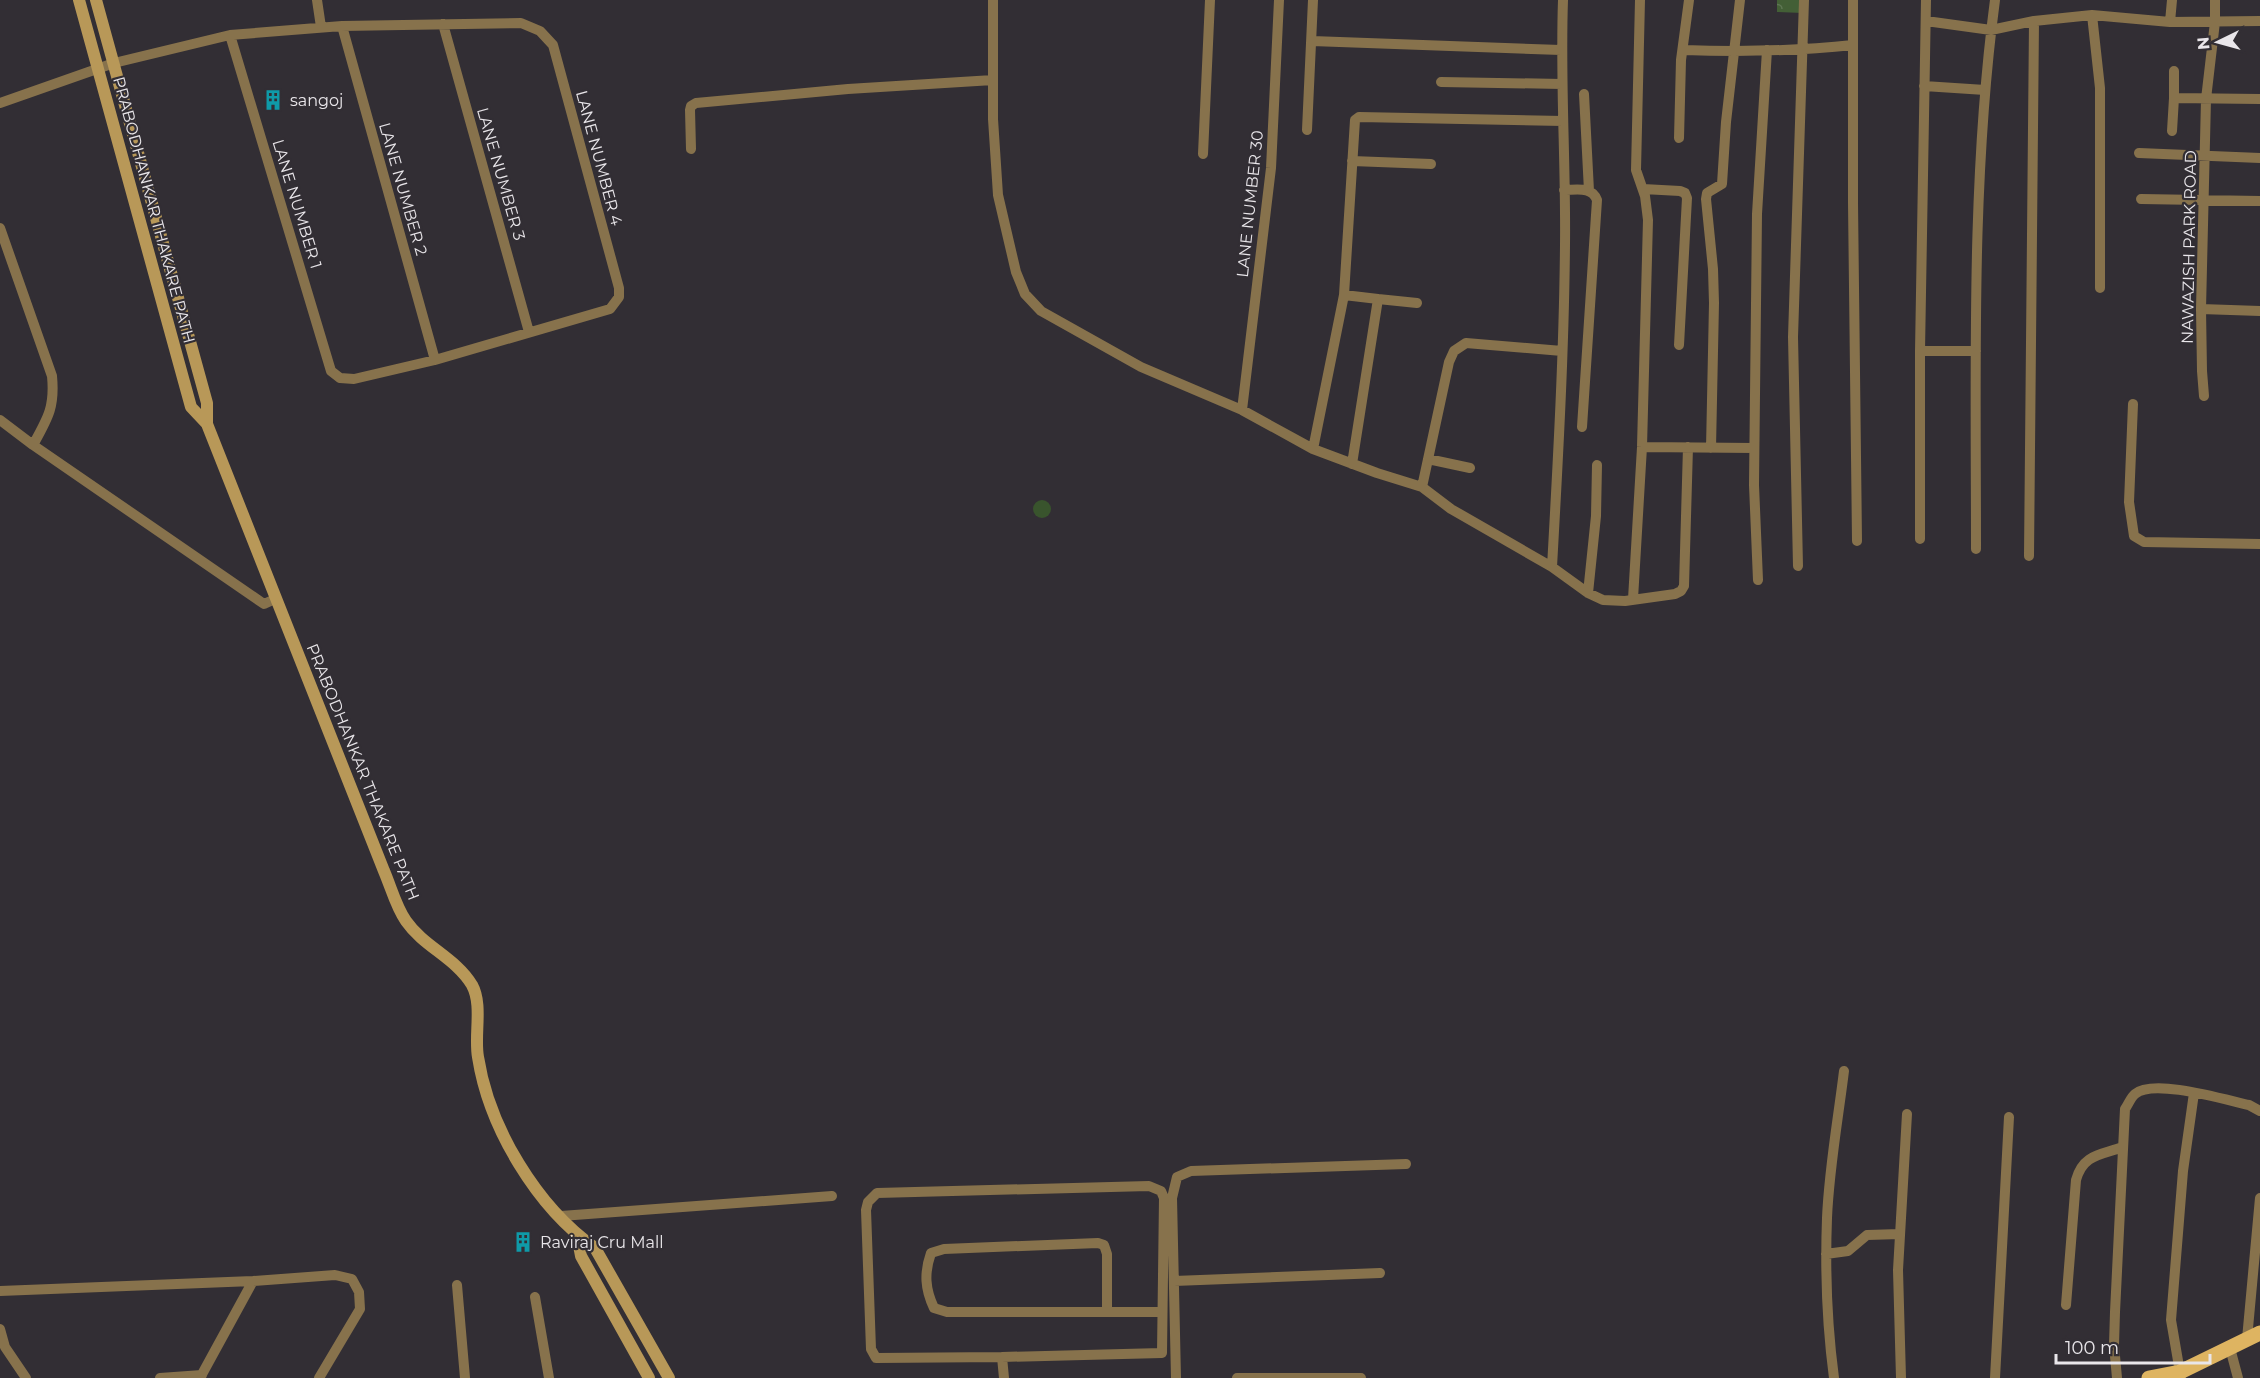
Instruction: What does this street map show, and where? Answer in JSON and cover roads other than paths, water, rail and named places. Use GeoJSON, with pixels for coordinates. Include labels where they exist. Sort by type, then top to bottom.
{"type":"FeatureCollection","features":[{"type":"Feature","properties":{"kind":"main road","name":"PRABODHANKAR THAKARE PATH"},"geometry":{"type":"LineString","coordinates":[[79,0],[191,407],[207,424]]}},
{"type":"Feature","properties":{"kind":"main road","name":"PRABODHANKAR THAKARE PATH"},"geometry":{"type":"LineString","coordinates":[[96,0],[207,403],[207,424],[384,871],[406,921],[421,937],[459,967],[473,987],[477,1009],[477,1055],[491,1109],[507,1143],[532,1183],[576,1234],[595,1248],[669,1378]]}},
{"type":"Feature","properties":{"kind":"main road","name":"PRABODHANKAR THAKARE PATH"},"geometry":{"type":"LineString","coordinates":[[576,1234],[581,1256],[650,1378]]}},
{"type":"Feature","properties":{"kind":"main road"},"geometry":{"type":"LineString","coordinates":[[2149,1378],[2181,1376],[2256,1339]]}},
{"type":"Feature","properties":{"kind":"street"},"geometry":{"type":"LineString","coordinates":[[317,0],[321,27]]}},
{"type":"Feature","properties":{"kind":"street"},"geometry":{"type":"LineString","coordinates":[[993,0],[993,119],[998,195],[1016,272],[1025,294],[1041,310],[1097,344],[1141,367],[1242,410],[1313,449],[1422,488],[1451,509],[1552,567],[1588,593],[1608,602],[1675,594],[1684,586],[1688,447]]}},
{"type":"Feature","properties":{"kind":"street"},"geometry":{"type":"LineString","coordinates":[[1203,154],[1210,0]]}},
{"type":"Feature","properties":{"kind":"street","name":"LANE NUMBER 30"},"geometry":{"type":"LineString","coordinates":[[1242,410],[1272,168],[1279,0]]}},
{"type":"Feature","properties":{"kind":"street"},"geometry":{"type":"LineString","coordinates":[[1306,130],[1313,0]]}},
{"type":"Feature","properties":{"kind":"street"},"geometry":{"type":"LineString","coordinates":[[1552,567],[1565,243],[1561,50],[1563,0]]}},
{"type":"Feature","properties":{"kind":"street"},"geometry":{"type":"LineString","coordinates":[[1633,599],[1642,447],[1648,220],[1643,189],[1636,170],[1640,0]]}},
{"type":"Feature","properties":{"kind":"street"},"geometry":{"type":"LineString","coordinates":[[1679,138],[1682,60],[1689,0]]}},
{"type":"Feature","properties":{"kind":"street"},"geometry":{"type":"LineString","coordinates":[[1697,202],[1722,184],[1726,122],[1740,0]]}},
{"type":"Feature","properties":{"kind":"street"},"geometry":{"type":"LineString","coordinates":[[1798,566],[1793,338],[1804,0]]}},
{"type":"Feature","properties":{"kind":"street"},"geometry":{"type":"LineString","coordinates":[[1853,0],[1857,541]]}},
{"type":"Feature","properties":{"kind":"street"},"geometry":{"type":"LineString","coordinates":[[1920,539],[1920,351],[1926,0]]}},
{"type":"Feature","properties":{"kind":"street"},"geometry":{"type":"LineString","coordinates":[[1976,549],[1976,351],[1980,174],[1985,90],[1995,0]]}},
{"type":"Feature","properties":{"kind":"street"},"geometry":{"type":"LineString","coordinates":[[2170,21],[2172,0]]}},
{"type":"Feature","properties":{"kind":"street","name":"NAWAZISH PARK ROAD"},"geometry":{"type":"LineString","coordinates":[[2204,396],[2201,309],[2206,99],[2215,22],[2215,0]]}},
{"type":"Feature","properties":{"kind":"street"},"geometry":{"type":"LineString","coordinates":[[1926,21],[1991,30],[2034,21],[2092,15],[2170,21],[2260,21]]}},
{"type":"Feature","properties":{"kind":"street"},"geometry":{"type":"LineString","coordinates":[[2092,15],[2100,88],[2100,288]]}},
{"type":"Feature","properties":{"kind":"street"},"geometry":{"type":"LineString","coordinates":[[2030,556],[2034,21]]}},
{"type":"Feature","properties":{"kind":"street","name":"LANE NUMBER 4"},"geometry":{"type":"LineString","coordinates":[[443,24],[521,23],[540,31],[553,45],[619,288],[619,297],[610,309],[529,332]]}},
{"type":"Feature","properties":{"kind":"street"},"geometry":{"type":"LineString","coordinates":[[0,103],[114,63],[230,35],[321,27],[443,24]]}},
{"type":"Feature","properties":{"kind":"street","name":"LANE NUMBER 3"},"geometry":{"type":"LineString","coordinates":[[443,24],[529,332]]}},
{"type":"Feature","properties":{"kind":"street","name":"LANE NUMBER 2"},"geometry":{"type":"LineString","coordinates":[[342,26],[435,360]]}},
{"type":"Feature","properties":{"kind":"street","name":"LANE NUMBER 1"},"geometry":{"type":"LineString","coordinates":[[230,35],[331,371],[340,378],[354,379],[435,360]]}},
{"type":"Feature","properties":{"kind":"street"},"geometry":{"type":"LineString","coordinates":[[1311,41],[1561,50]]}},
{"type":"Feature","properties":{"kind":"street"},"geometry":{"type":"LineString","coordinates":[[1684,50],[1735,52],[1803,50],[1853,45]]}},
{"type":"Feature","properties":{"kind":"street"},"geometry":{"type":"LineString","coordinates":[[1758,580],[1754,448],[1757,214],[1767,50]]}},
{"type":"Feature","properties":{"kind":"street"},"geometry":{"type":"LineString","coordinates":[[2172,131],[2174,71]]}},
{"type":"Feature","properties":{"kind":"street"},"geometry":{"type":"LineString","coordinates":[[691,149],[690,110],[691,106],[696,103],[848,89],[993,80]]}},
{"type":"Feature","properties":{"kind":"street"},"geometry":{"type":"LineString","coordinates":[[1441,82],[1562,84]]}},
{"type":"Feature","properties":{"kind":"street"},"geometry":{"type":"LineString","coordinates":[[1924,86],[1985,90]]}},
{"type":"Feature","properties":{"kind":"street"},"geometry":{"type":"LineString","coordinates":[[1584,94],[1589,190]]}},
{"type":"Feature","properties":{"kind":"street"},"geometry":{"type":"LineString","coordinates":[[2174,98],[2260,99]]}},
{"type":"Feature","properties":{"kind":"street"},"geometry":{"type":"LineString","coordinates":[[1313,449],[1344,295],[1355,120],[1359,117],[1563,121]]}},
{"type":"Feature","properties":{"kind":"street"},"geometry":{"type":"LineString","coordinates":[[2139,153],[2260,158]]}},
{"type":"Feature","properties":{"kind":"street"},"geometry":{"type":"LineString","coordinates":[[1352,161],[1431,164]]}},
{"type":"Feature","properties":{"kind":"street"},"geometry":{"type":"LineString","coordinates":[[1643,189],[1680,191],[1685,193],[1687,198],[1679,345]]}},
{"type":"Feature","properties":{"kind":"street"},"geometry":{"type":"LineString","coordinates":[[1564,190],[1589,190],[1595,195],[1597,209],[1582,427]]}},
{"type":"Feature","properties":{"kind":"street"},"geometry":{"type":"LineString","coordinates":[[1707,193],[1714,303],[1711,448]]}},
{"type":"Feature","properties":{"kind":"street"},"geometry":{"type":"LineString","coordinates":[[2141,199],[2260,201]]}},
{"type":"Feature","properties":{"kind":"street"},"geometry":{"type":"LineString","coordinates":[[0,228],[52,376],[54,398],[46,421],[33,445]]}},
{"type":"Feature","properties":{"kind":"street"},"geometry":{"type":"LineString","coordinates":[[1344,295],[1417,303]]}},
{"type":"Feature","properties":{"kind":"street"},"geometry":{"type":"LineString","coordinates":[[1352,464],[1378,299]]}},
{"type":"Feature","properties":{"kind":"street"},"geometry":{"type":"LineString","coordinates":[[2201,309],[2260,311]]}},
{"type":"Feature","properties":{"kind":"street"},"geometry":{"type":"LineString","coordinates":[[435,360],[529,332]]}},
{"type":"Feature","properties":{"kind":"street"},"geometry":{"type":"LineString","coordinates":[[1422,488],[1449,362],[1454,351],[1466,343],[1562,351]]}},
{"type":"Feature","properties":{"kind":"street"},"geometry":{"type":"LineString","coordinates":[[1920,351],[1976,351]]}},
{"type":"Feature","properties":{"kind":"street"},"geometry":{"type":"LineString","coordinates":[[2133,404],[2129,502],[2134,536],[2144,542],[2260,544]]}},
{"type":"Feature","properties":{"kind":"street"},"geometry":{"type":"LineString","coordinates":[[0,420],[264,604],[275,599]]}},
{"type":"Feature","properties":{"kind":"street"},"geometry":{"type":"LineString","coordinates":[[1642,447],[1754,448]]}},
{"type":"Feature","properties":{"kind":"street"},"geometry":{"type":"LineString","coordinates":[[1428,459],[1470,468]]}},
{"type":"Feature","properties":{"kind":"street"},"geometry":{"type":"LineString","coordinates":[[1588,593],[1596,516],[1597,465]]}},
{"type":"Feature","properties":{"kind":"street"},"geometry":{"type":"LineString","coordinates":[[1834,1378],[1829,1339],[1827,1215],[1844,1071]]}},
{"type":"Feature","properties":{"kind":"street"},"geometry":{"type":"LineString","coordinates":[[2117,1378],[2114,1345],[2125,1109],[2136,1093],[2151,1088],[2170,1088],[2249,1105],[2260,1112]]}},
{"type":"Feature","properties":{"kind":"street"},"geometry":{"type":"LineString","coordinates":[[2181,1376],[2171,1320],[2183,1171],[2194,1093]]}},
{"type":"Feature","properties":{"kind":"street"},"geometry":{"type":"LineString","coordinates":[[1901,1378],[1898,1270],[1907,1114]]}},
{"type":"Feature","properties":{"kind":"street"},"geometry":{"type":"LineString","coordinates":[[1995,1378],[2008,1118]]}},
{"type":"Feature","properties":{"kind":"street"},"geometry":{"type":"LineString","coordinates":[[2066,1305],[2076,1179],[2079,1168],[2089,1158],[2123,1148]]}},
{"type":"Feature","properties":{"kind":"street"},"geometry":{"type":"LineString","coordinates":[[1176,1378],[1172,1198],[1178,1177],[1191,1171],[1406,1164]]}},
{"type":"Feature","properties":{"kind":"street"},"geometry":{"type":"LineString","coordinates":[[1149,1186],[1161,1191],[1164,1198],[1162,1353],[1002,1357],[876,1358],[871,1349],[866,1210],[868,1202],[876,1194],[1149,1186]]}},
{"type":"Feature","properties":{"kind":"street"},"geometry":{"type":"LineString","coordinates":[[561,1216],[832,1196]]}},
{"type":"Feature","properties":{"kind":"street"},"geometry":{"type":"LineString","coordinates":[[2256,1339],[2260,1198]]}},
{"type":"Feature","properties":{"kind":"street"},"geometry":{"type":"LineString","coordinates":[[1827,1254],[1848,1251],[1867,1235],[1900,1234]]}},
{"type":"Feature","properties":{"kind":"street"},"geometry":{"type":"LineString","coordinates":[[1107,1312],[1107,1254],[1104,1245],[1098,1243],[944,1249],[931,1253],[926,1266],[927,1292],[930,1300],[934,1308],[947,1312],[1107,1312],[1161,1312]]}},
{"type":"Feature","properties":{"kind":"street"},"geometry":{"type":"LineString","coordinates":[[1174,1281],[1380,1273]]}},
{"type":"Feature","properties":{"kind":"street"},"geometry":{"type":"LineString","coordinates":[[0,1291],[253,1281],[334,1275],[352,1279],[359,1292],[360,1309],[319,1378]]}},
{"type":"Feature","properties":{"kind":"street"},"geometry":{"type":"LineString","coordinates":[[160,1378],[201,1376],[253,1281]]}},
{"type":"Feature","properties":{"kind":"street"},"geometry":{"type":"LineString","coordinates":[[457,1285],[465,1378]]}},
{"type":"Feature","properties":{"kind":"street"},"geometry":{"type":"LineString","coordinates":[[535,1297],[549,1378]]}},
{"type":"Feature","properties":{"kind":"street"},"geometry":{"type":"LineString","coordinates":[[0,1329],[5,1347],[26,1378]]}},
{"type":"Feature","properties":{"kind":"street"},"geometry":{"type":"LineString","coordinates":[[2231,1353],[2238,1378]]}},
{"type":"Feature","properties":{"kind":"street"},"geometry":{"type":"LineString","coordinates":[[1002,1357],[1004,1378]]}},
{"type":"Feature","properties":{"kind":"street"},"geometry":{"type":"LineString","coordinates":[[1238,1378],[1360,1378]]}},
{"type":"Feature","properties":{"kind":"place","name":"sangoj"},"geometry":{"type":"Point","coordinates":[273,100]}},
{"type":"Feature","properties":{"kind":"place","name":"Raviraj Cru Mall"},"geometry":{"type":"Point","coordinates":[523,1242]}}]}
